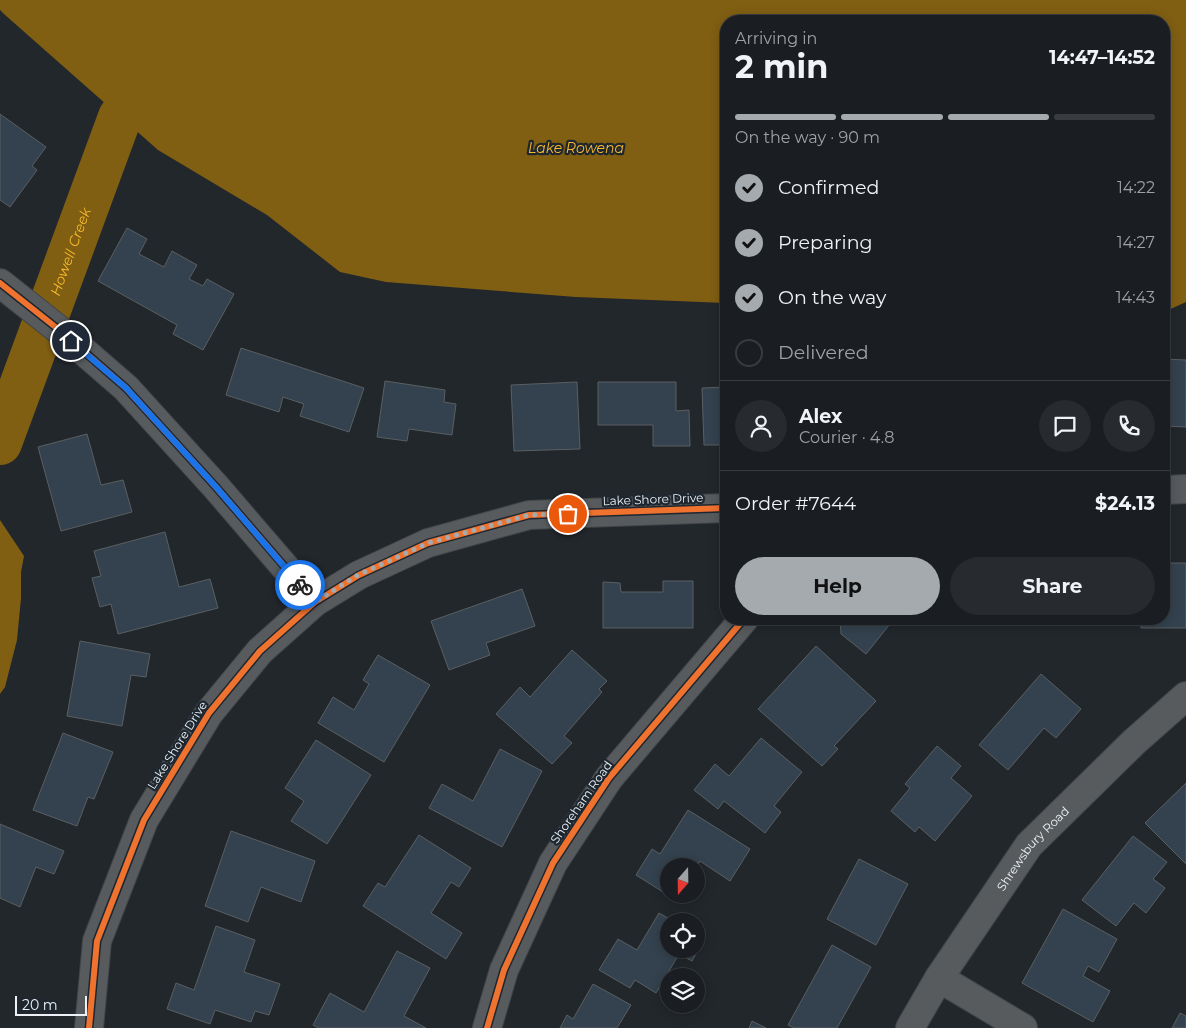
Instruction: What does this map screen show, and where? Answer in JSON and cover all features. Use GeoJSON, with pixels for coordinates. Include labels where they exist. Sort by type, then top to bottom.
{"type":"FeatureCollection","features":[{"type":"Feature","properties":{"kind":"street"},"geometry":{"type":"LineString","coordinates":[[0,283],[58,329],[126,388],[216,487],[315,602]]}},
{"type":"Feature","properties":{"kind":"street"},"geometry":{"type":"LineString","coordinates":[[1170,490],[1186,489]]}},
{"type":"Feature","properties":{"kind":"street","name":"Lake Shore Drive"},"geometry":{"type":"LineString","coordinates":[[89,1028],[97,941],[144,820],[209,713],[260,651],[315,602],[358,575],[428,543],[529,515],[720,508]]}},
{"type":"Feature","properties":{"kind":"street","name":"Shoreham Road"},"geometry":{"type":"LineString","coordinates":[[487,1028],[504,970],[553,863],[610,778],[739,625]]}},
{"type":"Feature","properties":{"kind":"street","name":"Shrewsbury Road"},"geometry":{"type":"LineString","coordinates":[[910,1028],[939,978],[1029,845],[1134,742],[1186,696]]}},
{"type":"Feature","properties":{"kind":"street"},"geometry":{"type":"LineString","coordinates":[[939,978],[1023,1028]]}},
{"type":"Feature","properties":{"kind":"water","name":"Lake Rowena"},"geometry":{"type":"Polygon","coordinates":[[[0,0],[1186,0],[1186,302],[1170,309],[1170,15],[720,15],[720,303],[576,297],[386,282],[340,272],[267,215],[158,150],[0,10],[0,0]]]}},
{"type":"Feature","properties":{"kind":"water"},"geometry":{"type":"Polygon","coordinates":[[[0,520],[24,556],[21,572],[21,598],[17,640],[5,687],[0,694],[0,520]]]}},
{"type":"Feature","properties":{"kind":"building"},"geometry":{"type":"Polygon","coordinates":[[[0,114],[46,147],[32,166],[37,170],[10,207],[0,200],[0,114]]]}},
{"type":"Feature","properties":{"kind":"building"},"geometry":{"type":"Polygon","coordinates":[[[127,228],[147,239],[139,254],[164,267],[172,251],[197,265],[189,279],[203,286],[207,279],[234,294],[203,350],[173,334],[177,325],[98,281],[127,228]]]}},
{"type":"Feature","properties":{"kind":"building"},"geometry":{"type":"Polygon","coordinates":[[[241,348],[364,388],[349,432],[300,416],[304,404],[283,397],[279,412],[226,395],[241,348]]]}},
{"type":"Feature","properties":{"kind":"building"},"geometry":{"type":"Polygon","coordinates":[[[1170,359],[1186,360],[1186,427],[1170,426],[1170,359]]]}},
{"type":"Feature","properties":{"kind":"building"},"geometry":{"type":"Polygon","coordinates":[[[385,381],[445,390],[444,402],[456,404],[452,435],[409,429],[407,441],[377,437],[385,381]]]}},
{"type":"Feature","properties":{"kind":"building"},"geometry":{"type":"Polygon","coordinates":[[[577,382],[580,449],[514,451],[511,385],[577,382]]]}},
{"type":"Feature","properties":{"kind":"building"},"geometry":{"type":"Polygon","coordinates":[[[598,382],[676,382],[676,411],[689,410],[690,446],[653,446],[653,425],[598,425],[598,382]]]}},
{"type":"Feature","properties":{"kind":"building"},"geometry":{"type":"Polygon","coordinates":[[[720,387],[720,445],[704,445],[702,388],[720,387]]]}},
{"type":"Feature","properties":{"kind":"building"},"geometry":{"type":"Polygon","coordinates":[[[87,434],[101,485],[123,480],[132,512],[61,531],[38,447],[87,434]]]}},
{"type":"Feature","properties":{"kind":"building"},"geometry":{"type":"Polygon","coordinates":[[[165,532],[179,587],[210,579],[218,608],[118,634],[111,604],[100,607],[92,578],[101,576],[94,551],[165,532]]]}},
{"type":"Feature","properties":{"kind":"building"},"geometry":{"type":"Polygon","coordinates":[[[1170,563],[1186,563],[1186,628],[1141,628],[1141,625],[1170,625],[1170,563]]]}},
{"type":"Feature","properties":{"kind":"building"},"geometry":{"type":"Polygon","coordinates":[[[663,581],[693,581],[693,628],[603,628],[603,582],[620,583],[621,592],[663,592],[663,581]]]}},
{"type":"Feature","properties":{"kind":"building"},"geometry":{"type":"Polygon","coordinates":[[[522,589],[535,626],[486,643],[490,655],[449,670],[431,621],[522,589]]]}},
{"type":"Feature","properties":{"kind":"building"},"geometry":{"type":"Polygon","coordinates":[[[840,625],[889,625],[866,654],[841,634],[840,625]]]}},
{"type":"Feature","properties":{"kind":"building"},"geometry":{"type":"Polygon","coordinates":[[[80,641],[150,654],[146,677],[131,675],[122,726],[67,716],[80,641]]]}},
{"type":"Feature","properties":{"kind":"building"},"geometry":{"type":"Polygon","coordinates":[[[816,646],[876,701],[834,746],[838,749],[822,766],[758,709],[816,646]]]}},
{"type":"Feature","properties":{"kind":"building"},"geometry":{"type":"Polygon","coordinates":[[[572,650],[607,681],[599,689],[602,692],[564,736],[572,743],[552,764],[496,714],[520,687],[530,697],[572,650]]]}},
{"type":"Feature","properties":{"kind":"building"},"geometry":{"type":"Polygon","coordinates":[[[378,655],[430,685],[384,762],[318,723],[333,697],[354,710],[369,684],[363,680],[378,655]]]}},
{"type":"Feature","properties":{"kind":"building"},"geometry":{"type":"Polygon","coordinates":[[[1041,674],[1081,709],[1056,738],[1044,728],[1008,770],[979,745],[1041,674]]]}},
{"type":"Feature","properties":{"kind":"building"},"geometry":{"type":"Polygon","coordinates":[[[63,733],[113,752],[94,799],[88,797],[77,826],[33,810],[63,733]]]}},
{"type":"Feature","properties":{"kind":"building"},"geometry":{"type":"Polygon","coordinates":[[[761,738],[802,772],[774,806],[781,812],[765,833],[724,801],[718,809],[694,790],[715,764],[729,776],[761,738]]]}},
{"type":"Feature","properties":{"kind":"building"},"geometry":{"type":"Polygon","coordinates":[[[316,740],[371,775],[327,844],[291,821],[304,801],[285,788],[316,740]]]}},
{"type":"Feature","properties":{"kind":"building"},"geometry":{"type":"Polygon","coordinates":[[[937,746],[961,766],[951,778],[972,796],[935,841],[919,827],[915,832],[891,811],[910,788],[905,784],[937,746]]]}},
{"type":"Feature","properties":{"kind":"building"},"geometry":{"type":"Polygon","coordinates":[[[500,749],[542,771],[502,847],[429,808],[442,784],[473,801],[500,749]]]}},
{"type":"Feature","properties":{"kind":"building"},"geometry":{"type":"Polygon","coordinates":[[[1186,783],[1186,864],[1145,823],[1186,783]]]}},
{"type":"Feature","properties":{"kind":"building"},"geometry":{"type":"Polygon","coordinates":[[[688,810],[750,849],[730,881],[705,864],[705,858],[660,858],[660,890],[636,875],[652,849],[660,854],[688,810]]]}},
{"type":"Feature","properties":{"kind":"building"},"geometry":{"type":"Polygon","coordinates":[[[0,824],[64,851],[54,874],[36,867],[20,907],[0,898],[0,824]]]}},
{"type":"Feature","properties":{"kind":"building"},"geometry":{"type":"Polygon","coordinates":[[[231,831],[315,861],[301,902],[261,887],[248,922],[205,906],[231,831]]]}},
{"type":"Feature","properties":{"kind":"building"},"geometry":{"type":"Polygon","coordinates":[[[419,835],[471,868],[459,887],[451,882],[431,913],[462,933],[446,959],[363,906],[378,883],[385,887],[419,835]]]}},
{"type":"Feature","properties":{"kind":"building"},"geometry":{"type":"Polygon","coordinates":[[[1133,836],[1167,862],[1153,879],[1165,888],[1146,913],[1134,903],[1116,926],[1082,900],[1133,836]]]}},
{"type":"Feature","properties":{"kind":"building"},"geometry":{"type":"Polygon","coordinates":[[[859,859],[908,884],[876,945],[827,919],[859,859]]]}},
{"type":"Feature","properties":{"kind":"building"},"geometry":{"type":"Polygon","coordinates":[[[1063,909],[1117,939],[1099,972],[1088,966],[1083,976],[1110,991],[1093,1022],[1022,983],[1063,909]]]}},
{"type":"Feature","properties":{"kind":"building"},"geometry":{"type":"Polygon","coordinates":[[[660,914],[660,958],[677,958],[671,968],[660,968],[660,986],[656,993],[635,980],[630,988],[599,970],[618,939],[637,950],[660,914]]]}},
{"type":"Feature","properties":{"kind":"building"},"geometry":{"type":"Polygon","coordinates":[[[216,926],[255,940],[244,972],[280,984],[269,1015],[255,1011],[251,1022],[215,1010],[210,1024],[167,1009],[176,983],[194,990],[216,926]]]}},
{"type":"Feature","properties":{"kind":"building"},"geometry":{"type":"Polygon","coordinates":[[[832,945],[871,967],[837,1028],[794,1028],[788,1025],[832,945]]]}},
{"type":"Feature","properties":{"kind":"building"},"geometry":{"type":"Polygon","coordinates":[[[397,951],[430,968],[404,1016],[426,1028],[319,1028],[313,1025],[330,993],[364,1012],[397,951]]]}},
{"type":"Feature","properties":{"kind":"building"},"geometry":{"type":"Polygon","coordinates":[[[593,984],[631,1005],[617,1028],[560,1028],[567,1015],[573,1019],[593,984]]]}},
{"type":"Feature","properties":{"kind":"building"},"geometry":{"type":"Polygon","coordinates":[[[1180,1013],[1186,1016],[1186,1028],[1172,1028],[1180,1013]]]}},
{"type":"Feature","properties":{"kind":"building"},"geometry":{"type":"Polygon","coordinates":[[[752,1021],[766,1028],[749,1028],[752,1021]]]}},
{"type":"Feature","properties":{"kind":"waterway","name":"Howell Creek"},"geometry":{"type":"LineString","coordinates":[[0,443],[120,117],[217,0]]}},
{"type":"Feature","properties":{"kind":"cycle path"},"geometry":{"type":"LineString","coordinates":[[0,283],[58,329],[126,388],[216,487],[315,602]]}},
{"type":"Feature","properties":{"kind":"cycle path"},"geometry":{"type":"LineString","coordinates":[[89,1028],[97,941],[144,820],[209,713],[260,651],[315,602],[359,575],[428,543],[529,515],[720,508]]}},
{"type":"Feature","properties":{"kind":"cycle path"},"geometry":{"type":"LineString","coordinates":[[487,1028],[504,970],[553,863],[609,778],[739,625]]}},
{"type":"Feature","properties":{"kind":"way so far"},"geometry":{"type":"LineString","coordinates":[[300,585],[315,602],[358,575],[428,543],[529,515],[568,514]]}},
{"type":"Feature","properties":{"kind":"route"},"geometry":{"type":"LineString","coordinates":[[71,341],[126,388],[216,487],[300,585]]}}]}
